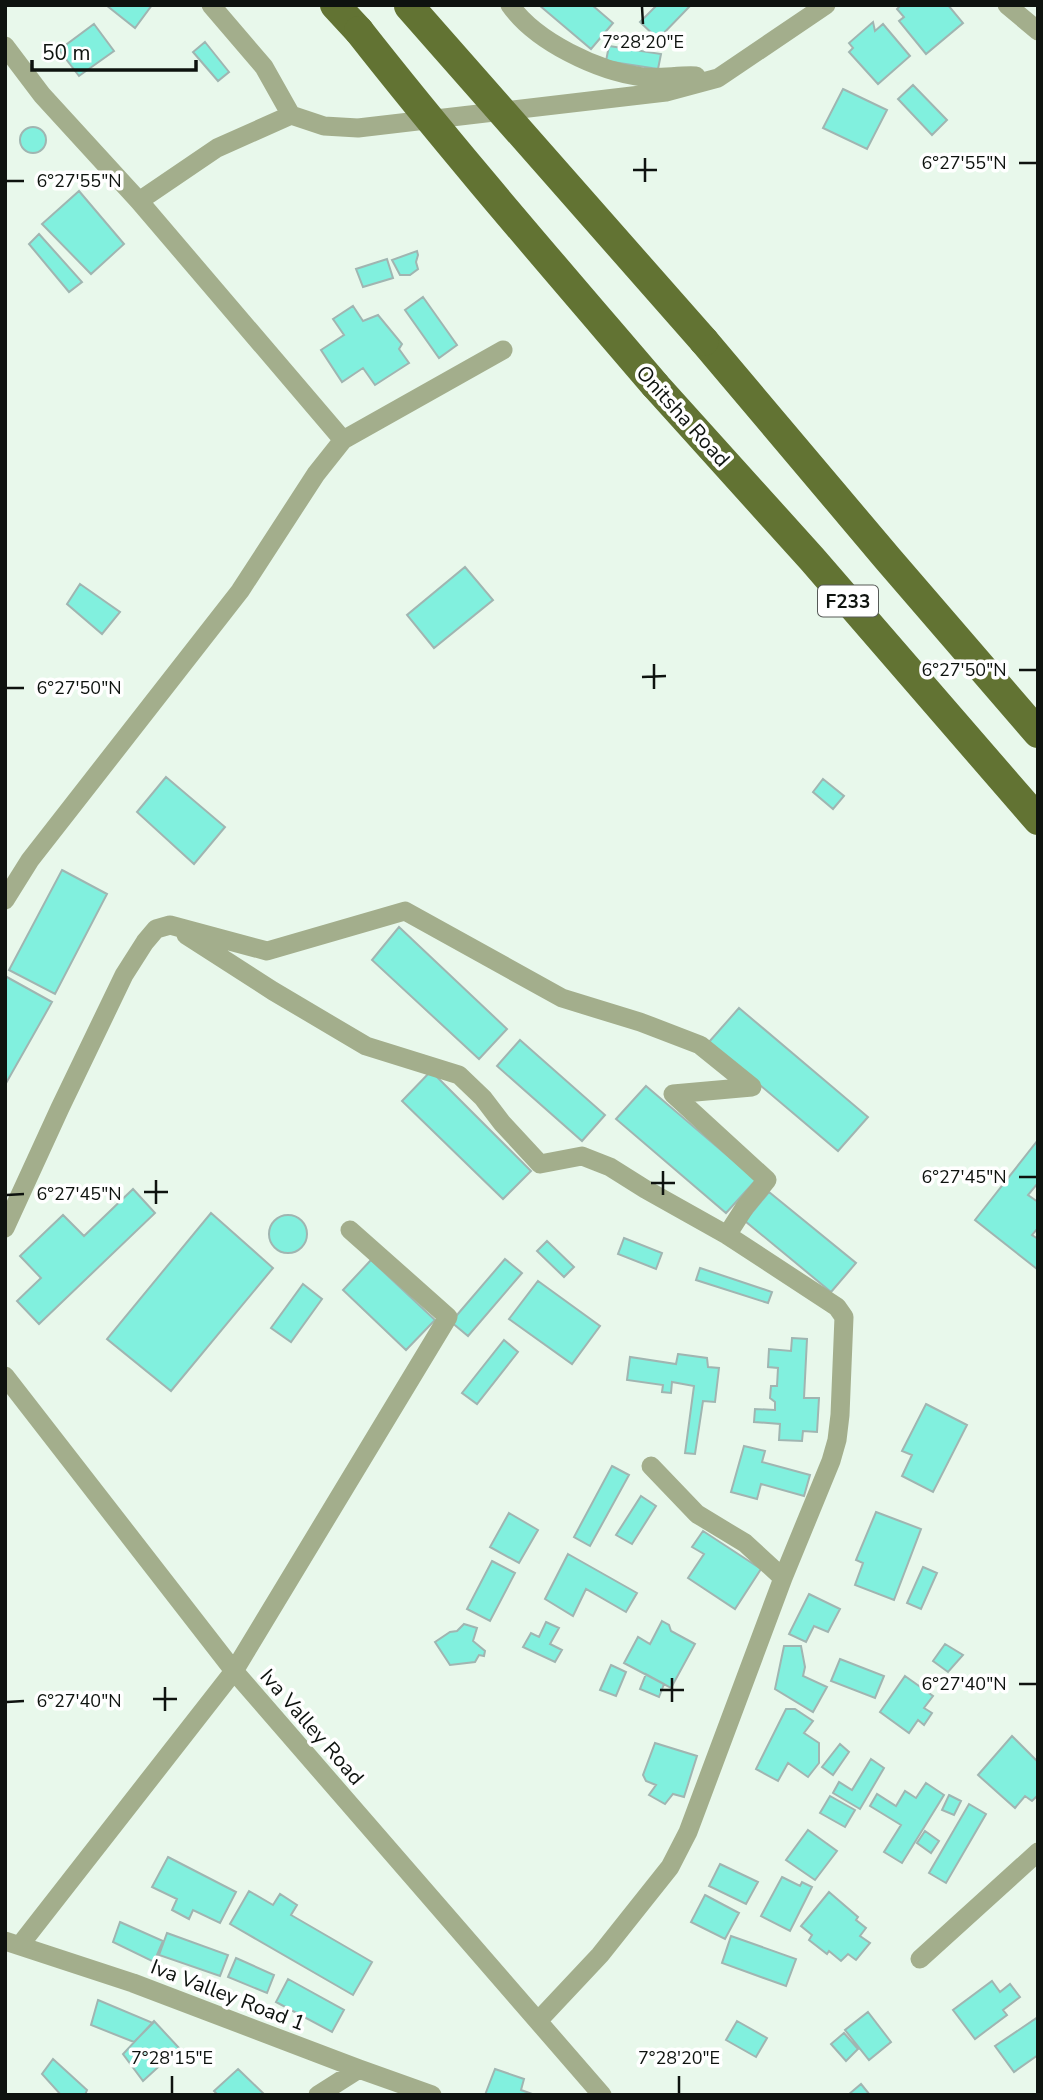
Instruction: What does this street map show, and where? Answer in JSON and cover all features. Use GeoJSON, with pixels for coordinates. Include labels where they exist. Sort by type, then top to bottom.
{"type":"FeatureCollection","features":[{"type":"Feature","properties":{"kind":"main road","name":"Onitsha Road"},"geometry":{"type":"LineString","coordinates":[[335,5],[533,243],[1038,820]]}},
{"type":"Feature","properties":{"kind":"main road","name":"F233"},"geometry":{"type":"LineString","coordinates":[[408,5],[704,341],[1038,733]]}},
{"type":"Feature","properties":{"kind":"street"},"geometry":{"type":"LineString","coordinates":[[211,5],[264,66],[291,115]]}},
{"type":"Feature","properties":{"kind":"street"},"geometry":{"type":"LineString","coordinates":[[510,5],[526,23],[551,41],[611,70],[663,78],[682,75],[718,78]]}},
{"type":"Feature","properties":{"kind":"street"},"geometry":{"type":"LineString","coordinates":[[139,201],[217,148],[291,115],[324,126],[358,128],[666,92],[718,78],[826,5]]}},
{"type":"Feature","properties":{"kind":"street"},"geometry":{"type":"LineString","coordinates":[[1007,5],[1038,31]]}},
{"type":"Feature","properties":{"kind":"street"},"geometry":{"type":"LineString","coordinates":[[5,46],[42,95],[139,201],[343,440]]}},
{"type":"Feature","properties":{"kind":"street"},"geometry":{"type":"LineString","coordinates":[[5,900],[30,860],[240,591],[316,474],[343,440],[503,350]]}},
{"type":"Feature","properties":{"kind":"street"},"geometry":{"type":"LineString","coordinates":[[5,1228],[124,975],[156,929],[170,925],[267,951],[405,911],[562,998],[640,1022],[699,1045],[752,1087],[673,1094],[767,1180],[727,1235]]}},
{"type":"Feature","properties":{"kind":"street"},"geometry":{"type":"LineString","coordinates":[[170,925],[366,1046],[460,1075],[540,1164],[582,1156],[610,1167],[727,1235],[837,1307],[844,1317],[840,1415],[831,1461],[783,1578],[688,1832],[670,1867],[600,1955],[538,2021]]}},
{"type":"Feature","properties":{"kind":"street"},"geometry":{"type":"LineString","coordinates":[[13,1943],[234,1671],[448,1317],[350,1230]]}},
{"type":"Feature","properties":{"kind":"street","name":"Iva Valley Road"},"geometry":{"type":"LineString","coordinates":[[5,1376],[234,1671],[602,2095]]}},
{"type":"Feature","properties":{"kind":"street"},"geometry":{"type":"LineString","coordinates":[[651,1466],[697,1514],[745,1543],[783,1578]]}},
{"type":"Feature","properties":{"kind":"street"},"geometry":{"type":"LineString","coordinates":[[920,1959],[1038,1852]]}},
{"type":"Feature","properties":{"kind":"street","name":"Iva Valley Road 1"},"geometry":{"type":"LineString","coordinates":[[13,1943],[133,1983],[431,2095]]}},
{"type":"Feature","properties":{"kind":"street"},"geometry":{"type":"LineString","coordinates":[[318,2095],[359,2069]]}},
{"type":"Feature","properties":{"kind":"building"},"geometry":{"type":"Polygon","coordinates":[[[106,5],[152,5],[135,28],[106,5]]]}},
{"type":"Feature","properties":{"kind":"building"},"geometry":{"type":"Polygon","coordinates":[[[539,5],[592,5],[613,23],[591,49],[539,5]]]}},
{"type":"Feature","properties":{"kind":"building"},"geometry":{"type":"Polygon","coordinates":[[[657,5],[691,5],[658,39],[640,22],[657,5]]]}},
{"type":"Feature","properties":{"kind":"building"},"geometry":{"type":"Polygon","coordinates":[[[901,5],[948,5],[963,23],[926,54],[899,21],[904,17],[897,9],[901,5]]]}},
{"type":"Feature","properties":{"kind":"building"},"geometry":{"type":"Polygon","coordinates":[[[873,22],[875,31],[883,24],[910,56],[878,84],[849,52],[853,48],[849,43],[873,22]]]}},
{"type":"Feature","properties":{"kind":"building"},"geometry":{"type":"Polygon","coordinates":[[[94,24],[114,51],[79,76],[59,50],[94,24]]]}},
{"type":"Feature","properties":{"kind":"building"},"geometry":{"type":"Polygon","coordinates":[[[205,42],[229,72],[218,81],[193,52],[205,42]]]}},
{"type":"Feature","properties":{"kind":"building"},"geometry":{"type":"Polygon","coordinates":[[[609,46],[661,54],[658,69],[606,61],[609,46]]]}},
{"type":"Feature","properties":{"kind":"building"},"geometry":{"type":"Polygon","coordinates":[[[913,85],[947,120],[932,135],[898,99],[913,85]]]}},
{"type":"Feature","properties":{"kind":"building"},"geometry":{"type":"Polygon","coordinates":[[[843,89],[887,110],[867,149],[823,128],[843,89]]]}},
{"type":"Feature","properties":{"kind":"building"},"geometry":{"type":"Polygon","coordinates":[[[33,127],[42,131],[46,140],[42,149],[33,153],[24,149],[20,140],[24,131],[33,127]]]}},
{"type":"Feature","properties":{"kind":"building"},"geometry":{"type":"Polygon","coordinates":[[[79,191],[124,244],[91,274],[42,224],[79,191]]]}},
{"type":"Feature","properties":{"kind":"building"},"geometry":{"type":"Polygon","coordinates":[[[39,234],[82,282],[69,292],[29,244],[39,234]]]}},
{"type":"Feature","properties":{"kind":"building"},"geometry":{"type":"Polygon","coordinates":[[[417,251],[418,269],[410,275],[400,275],[392,260],[417,251]]]}},
{"type":"Feature","properties":{"kind":"building"},"geometry":{"type":"Polygon","coordinates":[[[387,259],[393,278],[363,287],[356,269],[387,259]]]}},
{"type":"Feature","properties":{"kind":"building"},"geometry":{"type":"Polygon","coordinates":[[[423,297],[457,345],[439,358],[405,310],[423,297]]]}},
{"type":"Feature","properties":{"kind":"building"},"geometry":{"type":"Polygon","coordinates":[[[353,306],[363,321],[378,315],[402,344],[399,349],[409,363],[375,385],[363,368],[342,382],[321,350],[344,335],[333,319],[353,306]]]}},
{"type":"Feature","properties":{"kind":"building"},"geometry":{"type":"Polygon","coordinates":[[[465,567],[493,600],[434,648],[407,615],[465,567]]]}},
{"type":"Feature","properties":{"kind":"building"},"geometry":{"type":"Polygon","coordinates":[[[80,584],[120,612],[102,634],[67,604],[80,584]]]}},
{"type":"Feature","properties":{"kind":"building"},"geometry":{"type":"Polygon","coordinates":[[[166,777],[225,827],[194,864],[137,812],[166,777]]]}},
{"type":"Feature","properties":{"kind":"building"},"geometry":{"type":"Polygon","coordinates":[[[823,779],[844,796],[833,809],[813,792],[823,779]]]}},
{"type":"Feature","properties":{"kind":"building"},"geometry":{"type":"Polygon","coordinates":[[[62,870],[107,894],[55,994],[9,970],[62,870]]]}},
{"type":"Feature","properties":{"kind":"building"},"geometry":{"type":"Polygon","coordinates":[[[399,927],[507,1029],[479,1059],[372,960],[399,927]]]}},
{"type":"Feature","properties":{"kind":"building"},"geometry":{"type":"Polygon","coordinates":[[[5,976],[52,1002],[5,1085],[5,976]]]}},
{"type":"Feature","properties":{"kind":"building"},"geometry":{"type":"Polygon","coordinates":[[[739,1008],[868,1117],[838,1151],[709,1042],[739,1008]]]}},
{"type":"Feature","properties":{"kind":"building"},"geometry":{"type":"Polygon","coordinates":[[[520,1040],[605,1115],[582,1141],[497,1066],[520,1040]]]}},
{"type":"Feature","properties":{"kind":"building"},"geometry":{"type":"Polygon","coordinates":[[[431,1071],[531,1171],[503,1199],[402,1101],[431,1071]]]}},
{"type":"Feature","properties":{"kind":"building"},"geometry":{"type":"Polygon","coordinates":[[[646,1086],[756,1180],[726,1213],[616,1119],[646,1086]]]}},
{"type":"Feature","properties":{"kind":"building"},"geometry":{"type":"Polygon","coordinates":[[[1038,1140],[1038,1183],[1028,1195],[1038,1202],[1038,1228],[1032,1235],[1038,1239],[1037,1269],[975,1220],[1038,1140]]]}},
{"type":"Feature","properties":{"kind":"building"},"geometry":{"type":"Polygon","coordinates":[[[133,1189],[155,1213],[39,1324],[17,1301],[41,1278],[20,1256],[63,1215],[84,1236],[133,1189]]]}},
{"type":"Feature","properties":{"kind":"building"},"geometry":{"type":"Polygon","coordinates":[[[769,1192],[856,1263],[831,1292],[745,1221],[769,1192]]]}},
{"type":"Feature","properties":{"kind":"building"},"geometry":{"type":"Polygon","coordinates":[[[211,1213],[273,1268],[171,1391],[107,1339],[211,1213]]]}},
{"type":"Feature","properties":{"kind":"building"},"geometry":{"type":"Polygon","coordinates":[[[288,1215],[302,1220],[307,1234],[302,1248],[288,1253],[274,1248],[269,1234],[274,1220],[288,1215]]]}},
{"type":"Feature","properties":{"kind":"building"},"geometry":{"type":"Polygon","coordinates":[[[624,1238],[662,1253],[656,1269],[618,1254],[624,1238]]]}},
{"type":"Feature","properties":{"kind":"building"},"geometry":{"type":"Polygon","coordinates":[[[547,1241],[574,1267],[564,1277],[537,1251],[547,1241]]]}},
{"type":"Feature","properties":{"kind":"building"},"geometry":{"type":"Polygon","coordinates":[[[505,1259],[522,1273],[468,1336],[451,1322],[505,1259]]]}},
{"type":"Feature","properties":{"kind":"building"},"geometry":{"type":"Polygon","coordinates":[[[371,1260],[435,1320],[406,1350],[343,1290],[371,1260]]]}},
{"type":"Feature","properties":{"kind":"building"},"geometry":{"type":"Polygon","coordinates":[[[700,1268],[772,1292],[768,1303],[696,1280],[700,1268]]]}},
{"type":"Feature","properties":{"kind":"building"},"geometry":{"type":"Polygon","coordinates":[[[538,1281],[600,1326],[572,1364],[509,1319],[538,1281]]]}},
{"type":"Feature","properties":{"kind":"building"},"geometry":{"type":"Polygon","coordinates":[[[303,1284],[322,1299],[291,1342],[271,1328],[303,1284]]]}},
{"type":"Feature","properties":{"kind":"building"},"geometry":{"type":"Polygon","coordinates":[[[792,1338],[807,1339],[804,1398],[819,1398],[817,1432],[803,1431],[802,1441],[779,1440],[780,1424],[754,1422],[755,1409],[775,1410],[775,1402],[770,1398],[771,1386],[777,1386],[778,1368],[768,1367],[769,1349],[791,1351],[792,1338]]]}},
{"type":"Feature","properties":{"kind":"building"},"geometry":{"type":"Polygon","coordinates":[[[504,1340],[518,1352],[477,1404],[462,1393],[504,1340]]]}},
{"type":"Feature","properties":{"kind":"building"},"geometry":{"type":"Polygon","coordinates":[[[678,1354],[707,1358],[708,1367],[719,1368],[715,1402],[703,1401],[695,1454],[685,1453],[694,1386],[672,1382],[671,1393],[662,1392],[663,1385],[627,1380],[630,1357],[676,1364],[678,1354]]]}},
{"type":"Feature","properties":{"kind":"building"},"geometry":{"type":"Polygon","coordinates":[[[926,1404],[967,1425],[933,1492],[902,1476],[912,1455],[902,1451],[926,1404]]]}},
{"type":"Feature","properties":{"kind":"building"},"geometry":{"type":"Polygon","coordinates":[[[744,1446],[765,1451],[762,1462],[810,1475],[804,1496],[761,1484],[757,1499],[731,1492],[744,1446]]]}},
{"type":"Feature","properties":{"kind":"building"},"geometry":{"type":"Polygon","coordinates":[[[612,1466],[629,1475],[590,1546],[574,1537],[612,1466]]]}},
{"type":"Feature","properties":{"kind":"building"},"geometry":{"type":"Polygon","coordinates":[[[641,1496],[656,1506],[632,1544],[616,1535],[641,1496]]]}},
{"type":"Feature","properties":{"kind":"building"},"geometry":{"type":"Polygon","coordinates":[[[876,1512],[921,1529],[894,1600],[855,1585],[863,1563],[856,1560],[876,1512]]]}},
{"type":"Feature","properties":{"kind":"building"},"geometry":{"type":"Polygon","coordinates":[[[509,1513],[538,1530],[519,1563],[490,1547],[509,1513]]]}},
{"type":"Feature","properties":{"kind":"building"},"geometry":{"type":"Polygon","coordinates":[[[703,1531],[761,1569],[735,1609],[688,1578],[704,1554],[692,1547],[703,1531]]]}},
{"type":"Feature","properties":{"kind":"building"},"geometry":{"type":"Polygon","coordinates":[[[568,1554],[637,1593],[626,1612],[586,1589],[573,1616],[545,1599],[568,1554]]]}},
{"type":"Feature","properties":{"kind":"building"},"geometry":{"type":"Polygon","coordinates":[[[492,1561],[515,1573],[490,1621],[467,1609],[492,1561]]]}},
{"type":"Feature","properties":{"kind":"building"},"geometry":{"type":"Polygon","coordinates":[[[923,1567],[937,1573],[921,1609],[907,1603],[923,1567]]]}},
{"type":"Feature","properties":{"kind":"building"},"geometry":{"type":"Polygon","coordinates":[[[809,1594],[840,1609],[828,1632],[814,1626],[806,1642],[789,1634],[809,1594]]]}},
{"type":"Feature","properties":{"kind":"building"},"geometry":{"type":"Polygon","coordinates":[[[662,1621],[669,1625],[671,1631],[695,1644],[671,1688],[624,1663],[638,1637],[650,1644],[662,1621]]]}},
{"type":"Feature","properties":{"kind":"building"},"geometry":{"type":"Polygon","coordinates":[[[546,1622],[559,1628],[550,1644],[562,1650],[555,1662],[523,1647],[531,1633],[539,1637],[546,1622]]]}},
{"type":"Feature","properties":{"kind":"building"},"geometry":{"type":"Polygon","coordinates":[[[464,1624],[477,1628],[473,1641],[485,1651],[484,1656],[479,1655],[475,1662],[450,1665],[435,1642],[450,1632],[457,1631],[464,1624]]]}},
{"type":"Feature","properties":{"kind":"building"},"geometry":{"type":"Polygon","coordinates":[[[945,1644],[963,1655],[948,1672],[933,1661],[945,1644]]]}},
{"type":"Feature","properties":{"kind":"building"},"geometry":{"type":"Polygon","coordinates":[[[784,1646],[801,1646],[805,1667],[803,1676],[827,1687],[813,1712],[775,1689],[784,1646]]]}},
{"type":"Feature","properties":{"kind":"building"},"geometry":{"type":"Polygon","coordinates":[[[840,1659],[884,1676],[875,1698],[831,1681],[840,1659]]]}},
{"type":"Feature","properties":{"kind":"building"},"geometry":{"type":"Polygon","coordinates":[[[611,1665],[626,1672],[616,1696],[600,1690],[611,1665]]]}},
{"type":"Feature","properties":{"kind":"building"},"geometry":{"type":"Polygon","coordinates":[[[646,1674],[664,1684],[659,1697],[640,1689],[646,1674]]]}},
{"type":"Feature","properties":{"kind":"building"},"geometry":{"type":"Polygon","coordinates":[[[905,1676],[933,1696],[924,1708],[932,1713],[924,1725],[918,1720],[909,1733],[880,1712],[905,1676]]]}},
{"type":"Feature","properties":{"kind":"building"},"geometry":{"type":"Polygon","coordinates":[[[786,1709],[795,1709],[813,1721],[804,1733],[819,1743],[819,1763],[808,1777],[788,1763],[778,1781],[756,1769],[786,1709]]]}},
{"type":"Feature","properties":{"kind":"building"},"geometry":{"type":"Polygon","coordinates":[[[1012,1736],[1038,1762],[1038,1795],[1032,1801],[1025,1796],[1015,1808],[978,1775],[1012,1736]]]}},
{"type":"Feature","properties":{"kind":"building"},"geometry":{"type":"Polygon","coordinates":[[[655,1743],[697,1756],[684,1797],[673,1794],[665,1804],[649,1795],[656,1785],[646,1781],[643,1775],[655,1743]]]}},
{"type":"Feature","properties":{"kind":"building"},"geometry":{"type":"Polygon","coordinates":[[[840,1744],[849,1752],[833,1775],[822,1767],[840,1744]]]}},
{"type":"Feature","properties":{"kind":"building"},"geometry":{"type":"Polygon","coordinates":[[[871,1759],[884,1768],[860,1809],[833,1793],[839,1782],[852,1790],[871,1759]]]}},
{"type":"Feature","properties":{"kind":"building"},"geometry":{"type":"Polygon","coordinates":[[[926,1783],[944,1795],[902,1863],[884,1852],[901,1825],[870,1806],[877,1794],[896,1806],[905,1791],[916,1798],[926,1783]]]}},
{"type":"Feature","properties":{"kind":"building"},"geometry":{"type":"Polygon","coordinates":[[[949,1795],[961,1801],[954,1815],[942,1810],[949,1795]]]}},
{"type":"Feature","properties":{"kind":"building"},"geometry":{"type":"Polygon","coordinates":[[[830,1796],[855,1810],[845,1827],[820,1813],[830,1796]]]}},
{"type":"Feature","properties":{"kind":"building"},"geometry":{"type":"Polygon","coordinates":[[[969,1804],[986,1814],[946,1883],[929,1873],[969,1804]]]}},
{"type":"Feature","properties":{"kind":"building"},"geometry":{"type":"Polygon","coordinates":[[[808,1830],[837,1851],[815,1880],[786,1860],[808,1830]]]}},
{"type":"Feature","properties":{"kind":"building"},"geometry":{"type":"Polygon","coordinates":[[[925,1831],[939,1841],[931,1853],[917,1843],[925,1831]]]}},
{"type":"Feature","properties":{"kind":"building"},"geometry":{"type":"Polygon","coordinates":[[[168,1857],[236,1892],[220,1923],[193,1910],[189,1919],[172,1910],[177,1899],[152,1887],[168,1857]]]}},
{"type":"Feature","properties":{"kind":"building"},"geometry":{"type":"Polygon","coordinates":[[[720,1864],[758,1882],[746,1904],[709,1886],[720,1864]]]}},
{"type":"Feature","properties":{"kind":"building"},"geometry":{"type":"Polygon","coordinates":[[[782,1877],[800,1886],[802,1882],[812,1887],[790,1931],[761,1916],[782,1877]]]}},
{"type":"Feature","properties":{"kind":"building"},"geometry":{"type":"Polygon","coordinates":[[[249,1891],[273,1905],[280,1894],[297,1905],[291,1915],[372,1962],[353,1995],[230,1924],[249,1891]]]}},
{"type":"Feature","properties":{"kind":"building"},"geometry":{"type":"Polygon","coordinates":[[[829,1892],[858,1917],[856,1920],[866,1928],[860,1936],[870,1943],[856,1960],[848,1954],[841,1961],[829,1951],[827,1954],[809,1940],[812,1935],[801,1926],[829,1892]]]}},
{"type":"Feature","properties":{"kind":"building"},"geometry":{"type":"Polygon","coordinates":[[[705,1895],[739,1913],[725,1939],[691,1922],[705,1895]]]}},
{"type":"Feature","properties":{"kind":"building"},"geometry":{"type":"Polygon","coordinates":[[[120,1922],[163,1941],[154,1962],[113,1942],[120,1922]]]}},
{"type":"Feature","properties":{"kind":"building"},"geometry":{"type":"Polygon","coordinates":[[[167,1933],[228,1955],[220,1976],[159,1955],[167,1933]]]}},
{"type":"Feature","properties":{"kind":"building"},"geometry":{"type":"Polygon","coordinates":[[[731,1936],[796,1959],[786,1986],[722,1963],[731,1936]]]}},
{"type":"Feature","properties":{"kind":"building"},"geometry":{"type":"Polygon","coordinates":[[[236,1958],[274,1975],[267,1993],[228,1977],[236,1958]]]}},
{"type":"Feature","properties":{"kind":"building"},"geometry":{"type":"Polygon","coordinates":[[[288,1979],[344,2010],[332,2032],[276,2002],[288,1979]]]}},
{"type":"Feature","properties":{"kind":"building"},"geometry":{"type":"Polygon","coordinates":[[[992,1981],[1000,1992],[1010,1984],[1020,1997],[1003,2010],[1007,2015],[975,2039],[953,2010],[992,1981]]]}},
{"type":"Feature","properties":{"kind":"building"},"geometry":{"type":"Polygon","coordinates":[[[98,2000],[153,2023],[134,2042],[91,2025],[98,2000]]]}},
{"type":"Feature","properties":{"kind":"building"},"geometry":{"type":"Polygon","coordinates":[[[868,2012],[891,2042],[869,2060],[845,2030],[868,2012]]]}},
{"type":"Feature","properties":{"kind":"building"},"geometry":{"type":"Polygon","coordinates":[[[1038,2017],[1038,2055],[1014,2072],[995,2046],[1038,2017]]]}},
{"type":"Feature","properties":{"kind":"building"},"geometry":{"type":"Polygon","coordinates":[[[154,2021],[179,2048],[143,2081],[123,2054],[154,2021]]]}},
{"type":"Feature","properties":{"kind":"building"},"geometry":{"type":"Polygon","coordinates":[[[737,2021],[767,2038],[756,2057],[726,2040],[737,2021]]]}},
{"type":"Feature","properties":{"kind":"building"},"geometry":{"type":"Polygon","coordinates":[[[844,2033],[858,2049],[846,2061],[831,2044],[844,2033]]]}},
{"type":"Feature","properties":{"kind":"building"},"geometry":{"type":"Polygon","coordinates":[[[53,2059],[87,2090],[85,2095],[61,2095],[42,2074],[53,2059]]]}},
{"type":"Feature","properties":{"kind":"building"},"geometry":{"type":"Polygon","coordinates":[[[238,2069],[265,2095],[218,2095],[214,2091],[238,2069]]]}},
{"type":"Feature","properties":{"kind":"building"},"geometry":{"type":"Polygon","coordinates":[[[495,2069],[524,2079],[521,2090],[535,2095],[485,2095],[495,2069]]]}},
{"type":"Feature","properties":{"kind":"building"},"geometry":{"type":"Polygon","coordinates":[[[861,2084],[870,2095],[848,2095],[861,2084]]]}}]}
